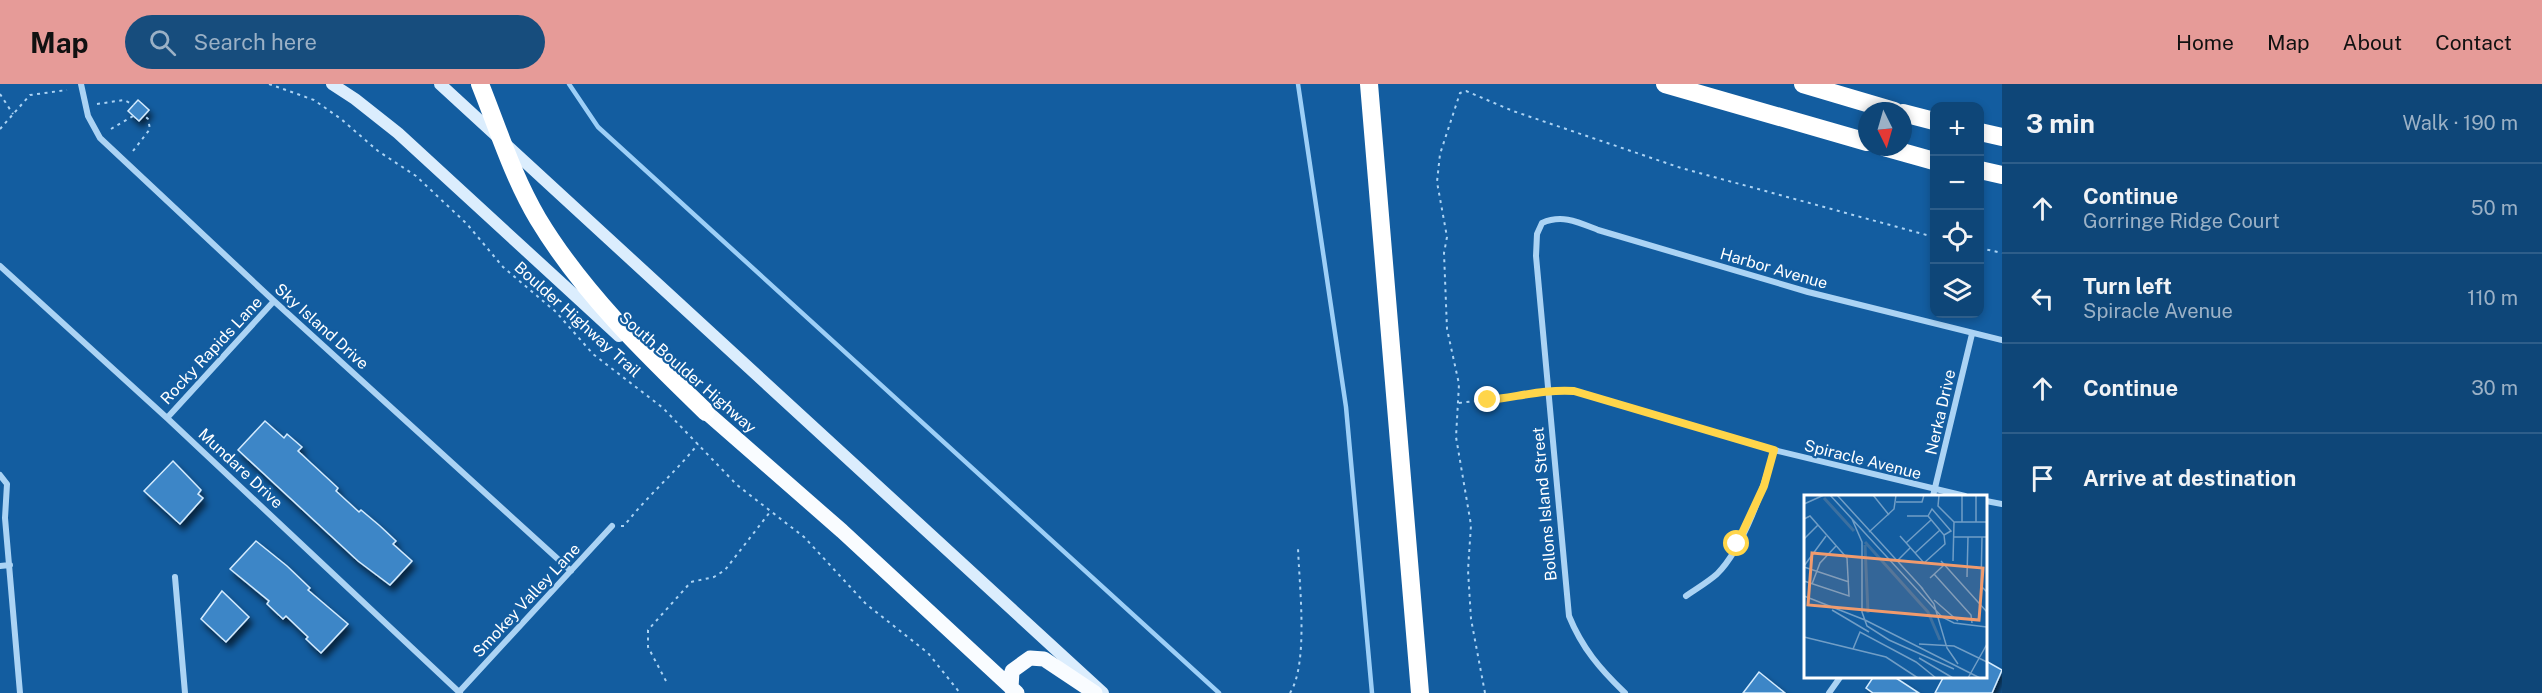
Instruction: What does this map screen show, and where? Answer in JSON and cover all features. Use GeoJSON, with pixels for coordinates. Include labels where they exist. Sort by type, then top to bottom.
{"type":"FeatureCollection","features":[{"type":"Feature","properties":{"kind":"highway"},"geometry":{"type":"LineString","coordinates":[[480,84],[519,182],[538,218],[566,260],[603,306],[706,412]]}},
{"type":"Feature","properties":{"kind":"highway"},"geometry":{"type":"LineString","coordinates":[[1369,84],[1420,693]]}},
{"type":"Feature","properties":{"kind":"highway"},"geometry":{"type":"LineString","coordinates":[[1665,84],[1858,139]]}},
{"type":"Feature","properties":{"kind":"highway"},"geometry":{"type":"LineString","coordinates":[[1803,84],[1860,102]]}},
{"type":"Feature","properties":{"kind":"highway"},"geometry":{"type":"LineString","coordinates":[[1810,84],[1862,102]]}},
{"type":"Feature","properties":{"kind":"highway"},"geometry":{"type":"LineString","coordinates":[[1912,115],[1930,120]]}},
{"type":"Feature","properties":{"kind":"highway"},"geometry":{"type":"LineString","coordinates":[[1984,133],[2002,137]]}},
{"type":"Feature","properties":{"kind":"highway"},"geometry":{"type":"LineString","coordinates":[[1912,155],[1930,160]]}},
{"type":"Feature","properties":{"kind":"highway"},"geometry":{"type":"LineString","coordinates":[[1984,171],[2002,175]]}},
{"type":"Feature","properties":{"kind":"main road","name":"South Boulder Highway"},"geometry":{"type":"LineString","coordinates":[[332,84],[398,133],[706,412],[842,531],[1011,691]]}},
{"type":"Feature","properties":{"kind":"main road"},"geometry":{"type":"LineString","coordinates":[[440,84],[1103,693]]}},
{"type":"Feature","properties":{"kind":"main road"},"geometry":{"type":"LineString","coordinates":[[1011,691],[1012,671],[1030,658],[1044,659],[1095,693]]}},
{"type":"Feature","properties":{"kind":"street","name":"Sky Island Drive"},"geometry":{"type":"LineString","coordinates":[[81,84],[88,116],[100,138],[274,301],[571,571]]}},
{"type":"Feature","properties":{"kind":"street","name":"Harbor Avenue"},"geometry":{"type":"LineString","coordinates":[[1542,223],[1555,217],[1574,220],[1598,230],[1808,292],[2002,340]]}},
{"type":"Feature","properties":{"kind":"street","name":"Bollons Island Street"},"geometry":{"type":"LineString","coordinates":[[1542,223],[1537,234],[1536,256],[1569,616],[1579,641],[1597,667],[1625,693]]}},
{"type":"Feature","properties":{"kind":"street","name":"Mundare Drive"},"geometry":{"type":"LineString","coordinates":[[0,266],[167,418],[460,692]]}},
{"type":"Feature","properties":{"kind":"street","name":"Rocky Rapids Lane"},"geometry":{"type":"LineString","coordinates":[[167,418],[274,301]]}},
{"type":"Feature","properties":{"kind":"street","name":"Nerka Drive"},"geometry":{"type":"LineString","coordinates":[[1934,494],[1972,334]]}},
{"type":"Feature","properties":{"kind":"street","name":"Spiracle Avenue"},"geometry":{"type":"LineString","coordinates":[[1547,391],[1574,391],[1774,450],[1934,494],[1950,495]]}},
{"type":"Feature","properties":{"kind":"street"},"geometry":{"type":"LineString","coordinates":[[1686,596],[1718,573],[1737,544],[1764,486],[1774,450]]}},
{"type":"Feature","properties":{"kind":"street"},"geometry":{"type":"LineString","coordinates":[[0,475],[7,484],[5,518],[20,693]]}},
{"type":"Feature","properties":{"kind":"street"},"geometry":{"type":"LineString","coordinates":[[1987,501],[2002,504]]}},
{"type":"Feature","properties":{"kind":"street","name":"Smokey Valley Lane"},"geometry":{"type":"LineString","coordinates":[[460,692],[612,526]]}},
{"type":"Feature","properties":{"kind":"street"},"geometry":{"type":"LineString","coordinates":[[0,566],[10,565]]}},
{"type":"Feature","properties":{"kind":"street"},"geometry":{"type":"LineString","coordinates":[[175,577],[184,693]]}},
{"type":"Feature","properties":{"kind":"street"},"geometry":{"type":"LineString","coordinates":[[1829,693],[1840,678]]}},
{"type":"Feature","properties":{"kind":"path","name":"Boulder Highway Trail"},"geometry":{"type":"LineString","coordinates":[[269,84],[314,100],[341,119],[378,151],[416,176],[459,216],[503,267],[556,312],[593,354],[663,408],[737,485],[820,553],[866,604],[928,653],[960,693]]}},
{"type":"Feature","properties":{"kind":"path"},"geometry":{"type":"LineString","coordinates":[[0,129],[30,95],[67,90]]}},
{"type":"Feature","properties":{"kind":"path"},"geometry":{"type":"LineString","coordinates":[[1485,693],[1471,619],[1468,560],[1471,525],[1456,437],[1459,384],[1446,315],[1444,253],[1447,237],[1440,206],[1437,171],[1442,146],[1463,91],[1513,111],[1692,171],[1930,236]]}},
{"type":"Feature","properties":{"kind":"path"},"geometry":{"type":"LineString","coordinates":[[0,94],[14,115]]}},
{"type":"Feature","properties":{"kind":"path"},"geometry":{"type":"LineString","coordinates":[[97,104],[124,100],[134,105]]}},
{"type":"Feature","properties":{"kind":"path"},"geometry":{"type":"LineString","coordinates":[[133,151],[150,129],[148,119],[144,115]]}},
{"type":"Feature","properties":{"kind":"path"},"geometry":{"type":"LineString","coordinates":[[111,129],[133,116]]}},
{"type":"Feature","properties":{"kind":"path"},"geometry":{"type":"LineString","coordinates":[[1984,249],[2002,253]]}},
{"type":"Feature","properties":{"kind":"path"},"geometry":{"type":"LineString","coordinates":[[1459,404],[1524,397],[1547,391]]}},
{"type":"Feature","properties":{"kind":"path"},"geometry":{"type":"LineString","coordinates":[[612,526],[624,526],[662,482],[684,463],[698,444]]}},
{"type":"Feature","properties":{"kind":"path"},"geometry":{"type":"LineString","coordinates":[[666,681],[648,647],[648,630],[690,582],[714,577],[725,570],[770,511]]}},
{"type":"Feature","properties":{"kind":"path"},"geometry":{"type":"LineString","coordinates":[[1290,693],[1296,683],[1300,658],[1298,547]]}},
{"type":"Feature","properties":{"kind":"building"},"geometry":{"type":"Polygon","coordinates":[[[138,100],[149,110],[139,121],[128,111],[138,100]]]}},
{"type":"Feature","properties":{"kind":"building"},"geometry":{"type":"Polygon","coordinates":[[[265,421],[284,438],[287,434],[302,447],[298,451],[338,488],[336,491],[359,512],[361,510],[380,526],[396,541],[393,544],[412,561],[390,585],[358,561],[238,450],[265,421]]]}},
{"type":"Feature","properties":{"kind":"building"},"geometry":{"type":"Polygon","coordinates":[[[173,461],[201,490],[198,494],[203,498],[180,524],[144,491],[173,461]]]}},
{"type":"Feature","properties":{"kind":"building"},"geometry":{"type":"Polygon","coordinates":[[[256,541],[287,566],[310,588],[308,590],[348,624],[321,653],[286,616],[283,619],[267,604],[269,601],[230,569],[256,541]]]}},
{"type":"Feature","properties":{"kind":"building"},"geometry":{"type":"Polygon","coordinates":[[[222,591],[249,617],[226,642],[201,619],[222,591]]]}},
{"type":"Feature","properties":{"kind":"building"},"geometry":{"type":"Polygon","coordinates":[[[1987,662],[2002,670],[1992,693],[1935,693],[1943,678],[1987,678],[1987,662]]]}},
{"type":"Feature","properties":{"kind":"building"},"geometry":{"type":"Polygon","coordinates":[[[1759,672],[1785,693],[1743,693],[1759,672]]]}},
{"type":"Feature","properties":{"kind":"building"},"geometry":{"type":"Polygon","coordinates":[[[1873,678],[1896,678],[1919,693],[1873,693],[1866,688],[1873,678]]]}},
{"type":"Feature","properties":{"kind":"waterway"},"geometry":{"type":"LineString","coordinates":[[569,84],[598,127],[1219,693]]}},
{"type":"Feature","properties":{"kind":"waterway"},"geometry":{"type":"LineString","coordinates":[[1298,84],[1346,407],[1372,693]]}},
{"type":"Feature","properties":{"kind":"route"},"geometry":{"type":"LineString","coordinates":[[1488,400],[1524,397],[1547,391],[1574,391],[1774,450],[1764,486],[1737,544]]}}]}
